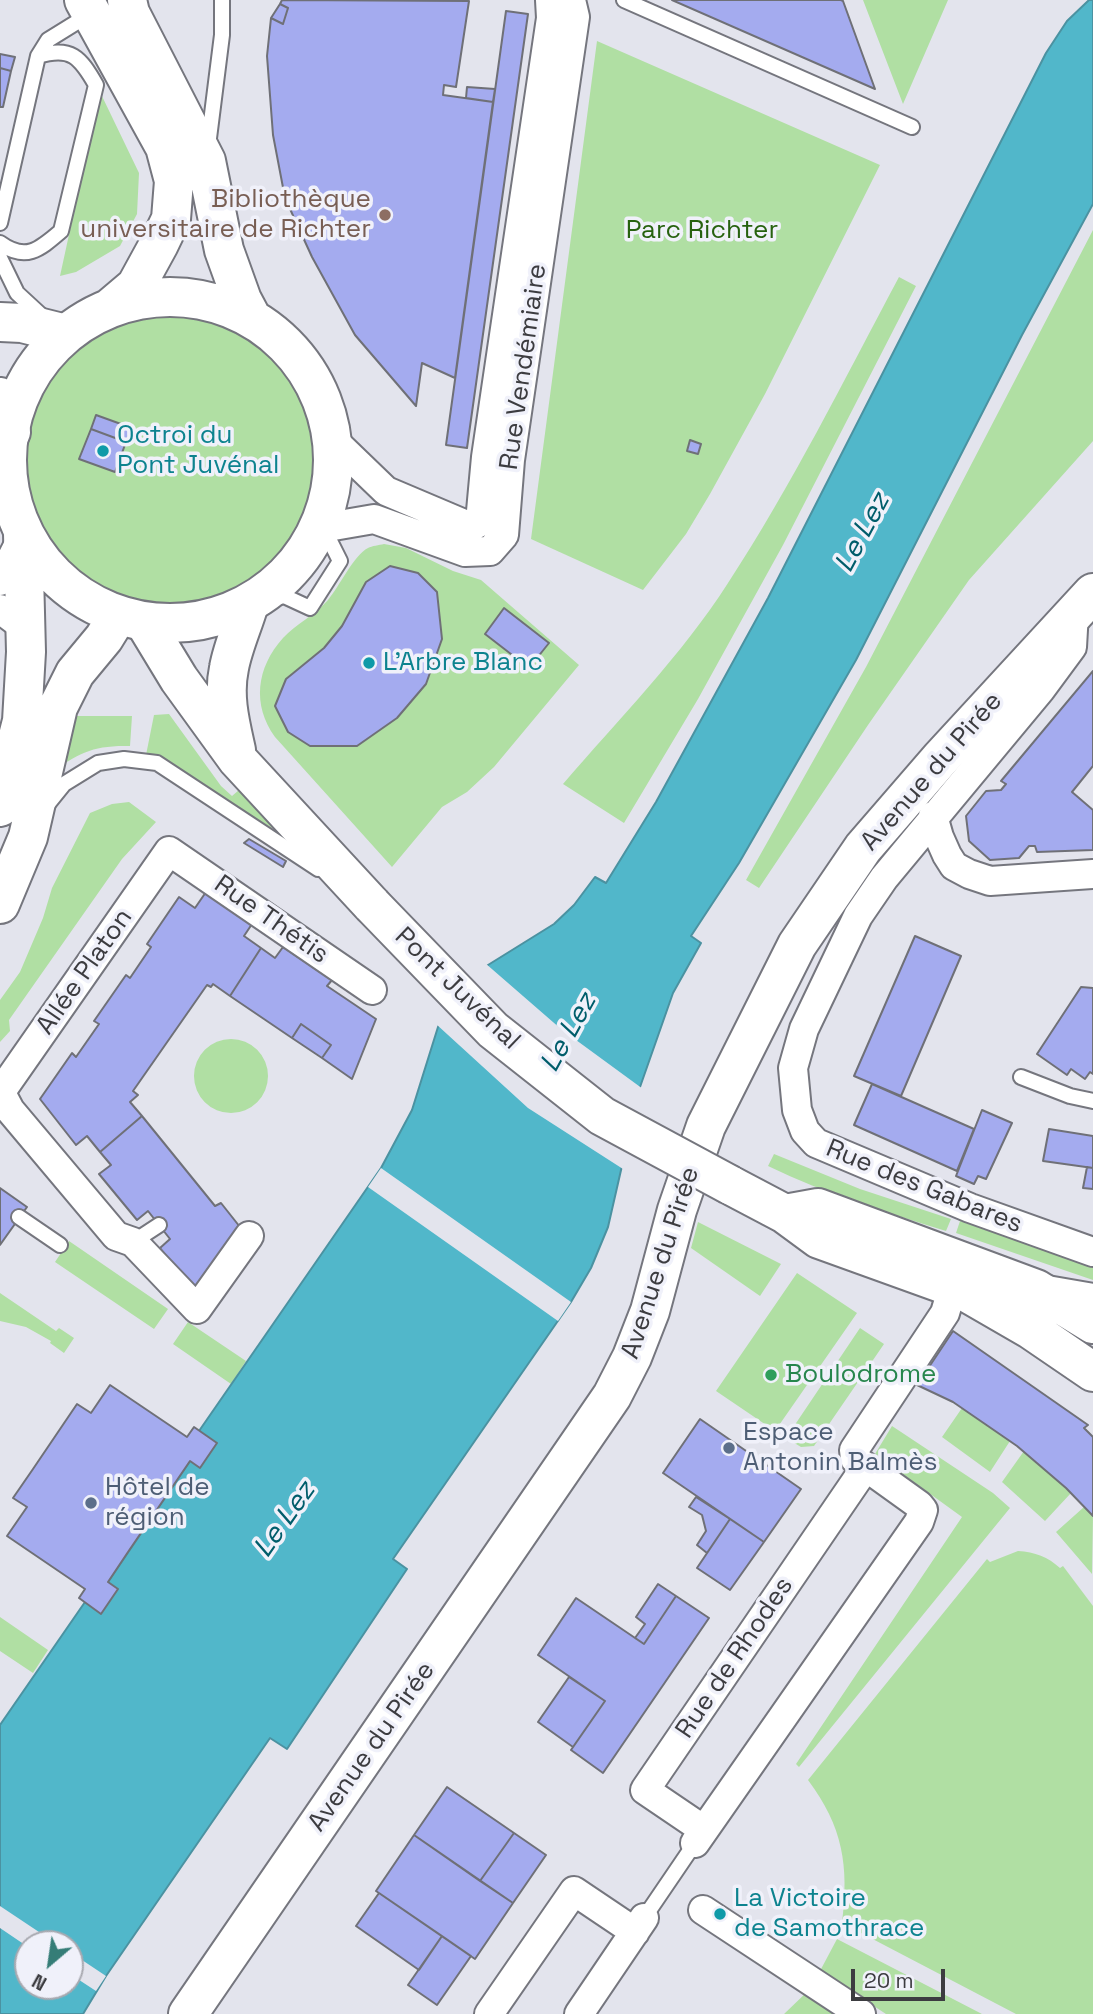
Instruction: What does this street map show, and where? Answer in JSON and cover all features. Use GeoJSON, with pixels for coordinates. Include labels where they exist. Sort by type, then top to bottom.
{"type":"FeatureCollection","features":[{"type":"Feature","properties":{"kind":"main road"},"geometry":{"type":"LineString","coordinates":[[127,0],[130,13],[206,161],[224,250],[250,315]]}},
{"type":"Feature","properties":{"kind":"main road"},"geometry":{"type":"LineString","coordinates":[[87,7],[165,147],[174,181],[171,219],[159,244],[136,286],[108,310]]}},
{"type":"Feature","properties":{"kind":"main road"},"geometry":{"type":"LineString","coordinates":[[156,296],[201,299],[250,315],[271,330],[300,362],[323,399],[331,438],[329,495],[305,550],[282,580],[249,604],[216,618],[186,623],[131,620],[81,599],[48,573],[23,534],[12,499],[5,415],[43,356],[62,334],[108,310],[156,296]]}},
{"type":"Feature","properties":{"kind":"main road"},"geometry":{"type":"LineString","coordinates":[[0,323],[22,323],[62,334]]}},
{"type":"Feature","properties":{"kind":"main road"},"geometry":{"type":"LineString","coordinates":[[0,807],[22,721],[26,652],[12,618],[23,534]]}},
{"type":"Feature","properties":{"kind":"main road","name":"Avenue du Pirée"},"geometry":{"type":"LineString","coordinates":[[188,2014],[612,1396],[632,1357],[650,1311],[677,1210],[706,1126],[797,945],[863,848],[1083,603]]}},
{"type":"Feature","properties":{"kind":"main road"},"geometry":{"type":"LineString","coordinates":[[237,759],[226,692],[229,668],[249,604]]}},
{"type":"Feature","properties":{"kind":"main road"},"geometry":{"type":"LineString","coordinates":[[0,904],[28,837],[58,707],[75,673],[104,638],[131,620]]}},
{"type":"Feature","properties":{"kind":"main road","name":"Pont Juvénal"},"geometry":{"type":"LineString","coordinates":[[131,620],[179,679],[237,759],[372,905],[493,1030],[558,1082],[602,1116],[785,1214],[819,1239],[957,1274]]}},
{"type":"Feature","properties":{"kind":"main road"},"geometry":{"type":"LineString","coordinates":[[957,1274],[1036,1289],[1093,1324]]}},
{"type":"Feature","properties":{"kind":"main road"},"geometry":{"type":"LineString","coordinates":[[957,1274],[995,1308],[1093,1372]]}},
{"type":"Feature","properties":{"kind":"main road"},"geometry":{"type":"LineString","coordinates":[[1030,1329],[1069,1329],[1093,1333]]}},
{"type":"Feature","properties":{"kind":"street","name":"Rue Vendémiaire"},"geometry":{"type":"LineString","coordinates":[[331,438],[386,491],[457,523],[471,527],[480,522],[486,457],[551,18],[550,0]]}},
{"type":"Feature","properties":{"kind":"street","name":"Rue Vendémiaire"},"geometry":{"type":"LineString","coordinates":[[316,529],[374,519],[465,552],[490,551],[503,535],[510,460],[575,17],[571,0]]}},
{"type":"Feature","properties":{"kind":"street"},"geometry":{"type":"LineString","coordinates":[[0,581],[23,534]]}},
{"type":"Feature","properties":{"kind":"street","name":"Rue des Gabares"},"geometry":{"type":"LineString","coordinates":[[1083,603],[1072,647],[1041,689],[933,816],[858,916],[804,1029],[793,1068],[797,1110],[805,1131],[816,1143],[981,1213],[1093,1252]]}},
{"type":"Feature","properties":{"kind":"street"},"geometry":{"type":"LineString","coordinates":[[933,816],[947,855],[954,866],[969,874],[990,880],[1093,874]]}},
{"type":"Feature","properties":{"kind":"street","name":"Rue Thétis"},"geometry":{"type":"LineString","coordinates":[[169,851],[372,990]]}},
{"type":"Feature","properties":{"kind":"street","name":"Allée Platon"},"geometry":{"type":"LineString","coordinates":[[0,1092],[169,851]]}},
{"type":"Feature","properties":{"kind":"street"},"geometry":{"type":"LineString","coordinates":[[0,1092],[10,1110],[116,1236],[133,1242],[193,1314],[248,1236]]}},
{"type":"Feature","properties":{"kind":"street"},"geometry":{"type":"LineString","coordinates":[[699,1836],[919,1521],[923,1510],[919,1505],[865,1468],[855,1459],[853,1450],[945,1313],[957,1274]]}},
{"type":"Feature","properties":{"kind":"street"},"geometry":{"type":"LineString","coordinates":[[1036,1289],[1093,1298]]}},
{"type":"Feature","properties":{"kind":"street","name":"Rue de Rhodes"},"geometry":{"type":"LineString","coordinates":[[699,1836],[645,1790],[865,1468]]}},
{"type":"Feature","properties":{"kind":"street"},"geometry":{"type":"LineString","coordinates":[[489,2014],[574,1891],[639,1925],[579,2014]]}},
{"type":"Feature","properties":{"kind":"street"},"geometry":{"type":"LineString","coordinates":[[703,1910],[861,2014]]}},
{"type":"Feature","properties":{"kind":"lane"},"geometry":{"type":"LineString","coordinates":[[206,161],[222,35],[222,0]]}},
{"type":"Feature","properties":{"kind":"lane"},"geometry":{"type":"LineString","coordinates":[[624,0],[912,127]]}},
{"type":"Feature","properties":{"kind":"lane"},"geometry":{"type":"LineString","coordinates":[[0,223],[38,56],[48,40],[87,7]]}},
{"type":"Feature","properties":{"kind":"lane"},"geometry":{"type":"LineString","coordinates":[[0,243],[11,251],[23,254],[42,247],[61,231],[96,85],[85,66],[73,55],[55,51],[38,56]]}},
{"type":"Feature","properties":{"kind":"lane"},"geometry":{"type":"LineString","coordinates":[[0,258],[17,293],[62,334]]}},
{"type":"Feature","properties":{"kind":"lane"},"geometry":{"type":"LineString","coordinates":[[28,837],[45,808],[64,784],[83,771],[99,763],[124,759],[157,764],[372,905]]}},
{"type":"Feature","properties":{"kind":"lane"},"geometry":{"type":"LineString","coordinates":[[1021,1077],[1070,1096],[1093,1101]]}},
{"type":"Feature","properties":{"kind":"lane"},"geometry":{"type":"LineString","coordinates":[[19,1217],[60,1245]]}},
{"type":"Feature","properties":{"kind":"lane"},"geometry":{"type":"LineString","coordinates":[[133,1242],[159,1225]]}},
{"type":"Feature","properties":{"kind":"lane"},"geometry":{"type":"LineString","coordinates":[[639,1925],[699,1836]]}},
{"type":"Feature","properties":{"kind":"green space"},"geometry":{"type":"Polygon","coordinates":[[[863,0],[948,0],[903,104],[863,0]]]}},
{"type":"Feature","properties":{"kind":"green space","name":"Parc Richter"},"geometry":{"type":"Polygon","coordinates":[[[597,41],[880,165],[765,394],[710,494],[686,534],[643,590],[531,539],[597,41]]]}},
{"type":"Feature","properties":{"kind":"green space"},"geometry":{"type":"Polygon","coordinates":[[[100,92],[139,173],[137,214],[120,246],[76,272],[60,276],[100,92]]]}},
{"type":"Feature","properties":{"kind":"green space"},"geometry":{"type":"Polygon","coordinates":[[[1093,230],[1093,441],[969,580],[759,888],[746,880],[866,667],[1093,230]]]}},
{"type":"Feature","properties":{"kind":"green space"},"geometry":{"type":"Polygon","coordinates":[[[899,277],[916,286],[783,545],[698,699],[624,823],[563,784],[691,636],[728,583],[796,470],[899,277]]]}},
{"type":"Feature","properties":{"kind":"green space"},"geometry":{"type":"Polygon","coordinates":[[[157,315],[185,315],[214,321],[240,332],[264,348],[285,369],[301,393],[312,419],[318,476],[307,518],[293,544],[275,566],[240,592],[214,603],[185,609],[157,609],[128,603],[102,592],[78,576],[57,555],[41,531],[30,505],[24,476],[24,448],[30,419],[41,393],[57,369],[78,348],[102,332],[128,321],[157,315]]]}},
{"type":"Feature","properties":{"kind":"green space"},"geometry":{"type":"Polygon","coordinates":[[[384,544],[406,548],[453,571],[481,580],[579,665],[494,767],[467,792],[442,807],[392,867],[275,737],[260,700],[260,687],[267,662],[283,638],[328,600],[363,552],[370,547],[384,544]]]}},
{"type":"Feature","properties":{"kind":"green space"},"geometry":{"type":"Polygon","coordinates":[[[169,714],[221,786],[232,796],[239,790],[303,847],[161,760],[146,755],[154,715],[169,714]]]}},
{"type":"Feature","properties":{"kind":"green space"},"geometry":{"type":"Polygon","coordinates":[[[65,716],[132,716],[130,746],[106,747],[87,752],[50,773],[65,716]]]}},
{"type":"Feature","properties":{"kind":"green space"},"geometry":{"type":"Polygon","coordinates":[[[129,802],[156,822],[122,859],[9,1020],[10,1031],[0,1042],[0,1000],[20,972],[43,918],[52,888],[90,813],[112,804],[129,802]]]}},
{"type":"Feature","properties":{"kind":"green space"},"geometry":{"type":"Polygon","coordinates":[[[231,1039],[252,1045],[262,1055],[268,1076],[262,1097],[252,1107],[231,1113],[210,1107],[200,1097],[194,1076],[200,1055],[210,1045],[231,1039]]]}},
{"type":"Feature","properties":{"kind":"green space"},"geometry":{"type":"Polygon","coordinates":[[[774,1154],[860,1189],[951,1219],[946,1231],[834,1194],[768,1166],[774,1154]]]}},
{"type":"Feature","properties":{"kind":"green space"},"geometry":{"type":"Polygon","coordinates":[[[960,1221],[1093,1267],[1093,1280],[956,1233],[960,1221]]]}},
{"type":"Feature","properties":{"kind":"green space"},"geometry":{"type":"Polygon","coordinates":[[[698,1222],[781,1264],[760,1296],[691,1248],[698,1222]]]}},
{"type":"Feature","properties":{"kind":"green space"},"geometry":{"type":"Polygon","coordinates":[[[69,1241],[168,1309],[154,1329],[55,1262],[69,1241]]]}},
{"type":"Feature","properties":{"kind":"green space","name":"Boulodrome"},"geometry":{"type":"Polygon","coordinates":[[[797,1273],[857,1313],[775,1431],[716,1391],[797,1273]]]}},
{"type":"Feature","properties":{"kind":"green space"},"geometry":{"type":"Polygon","coordinates":[[[0,1293],[56,1331],[59,1328],[74,1338],[64,1353],[50,1343],[51,1341],[26,1327],[0,1321],[0,1293]]]}},
{"type":"Feature","properties":{"kind":"green space"},"geometry":{"type":"Polygon","coordinates":[[[188,1322],[246,1361],[231,1384],[173,1344],[188,1322]]]}},
{"type":"Feature","properties":{"kind":"green space"},"geometry":{"type":"Polygon","coordinates":[[[860,1328],[884,1344],[814,1446],[801,1447],[786,1438],[860,1328]]]}},
{"type":"Feature","properties":{"kind":"green space"},"geometry":{"type":"Polygon","coordinates":[[[962,1408],[1010,1441],[990,1472],[942,1437],[962,1408]]]}},
{"type":"Feature","properties":{"kind":"green space"},"geometry":{"type":"Polygon","coordinates":[[[892,1426],[993,1493],[1010,1508],[799,1767],[796,1764],[962,1517],[875,1454],[892,1426]]]}},
{"type":"Feature","properties":{"kind":"green space"},"geometry":{"type":"Polygon","coordinates":[[[1024,1451],[1071,1493],[1045,1521],[1002,1482],[1024,1451]]]}},
{"type":"Feature","properties":{"kind":"green space"},"geometry":{"type":"Polygon","coordinates":[[[1084,1507],[1093,1516],[1092,1574],[1056,1532],[1084,1507]]]}},
{"type":"Feature","properties":{"kind":"green space"},"geometry":{"type":"Polygon","coordinates":[[[1018,1551],[1041,1556],[1060,1568],[1063,1566],[1093,1606],[1093,2014],[1016,2014],[842,1923],[845,1883],[841,1847],[829,1814],[808,1780],[987,1559],[990,1562],[1018,1551]]]}},
{"type":"Feature","properties":{"kind":"green space"},"geometry":{"type":"Polygon","coordinates":[[[0,1617],[48,1650],[33,1673],[0,1651],[0,1617]]]}},
{"type":"Feature","properties":{"kind":"green space"},"geometry":{"type":"Polygon","coordinates":[[[837,1939],[982,2014],[886,2014],[820,1971],[837,1939]]]}},
{"type":"Feature","properties":{"kind":"green space"},"geometry":{"type":"Polygon","coordinates":[[[809,1990],[843,2014],[784,2014],[809,1990]]]}},
{"type":"Feature","properties":{"kind":"water","name":"Le Lez"},"geometry":{"type":"Polygon","coordinates":[[[1089,0],[1093,0],[1093,204],[1022,335],[856,660],[739,863],[691,936],[701,943],[673,993],[640,1087],[608,1227],[591,1268],[571,1302],[393,1559],[407,1569],[287,1749],[270,1738],[106,1976],[83,2014],[0,2014],[0,1725],[85,1602],[108,1582],[190,1461],[199,1431],[381,1168],[412,1110],[438,1027],[452,999],[488,965],[554,924],[574,905],[595,877],[606,883],[656,802],[768,598],[1046,53],[1067,21],[1089,0]]]}},
{"type":"Feature","properties":{"kind":"pier"},"geometry":{"type":"Polygon","coordinates":[[[485,963],[561,1029],[643,1089],[623,1169],[528,1108],[436,1024],[450,997],[485,963]]]}},
{"type":"Feature","properties":{"kind":"pier"},"geometry":{"type":"Polygon","coordinates":[[[381,1168],[571,1302],[558,1321],[368,1187],[381,1168]]]}},
{"type":"Feature","properties":{"kind":"pier"},"geometry":{"type":"Polygon","coordinates":[[[0,1906],[36,1930],[14,1930],[14,1938],[0,1928],[0,1906]]]}},
{"type":"Feature","properties":{"kind":"pier"},"geometry":{"type":"Polygon","coordinates":[[[84,1961],[106,1976],[96,1991],[84,1983],[84,1961]]]}},
{"type":"Feature","properties":{"kind":"building","name":"Bibliothèque universitaire de Richter"},"geometry":{"type":"Polygon","coordinates":[[[282,0],[469,1],[456,87],[444,85],[443,95],[493,102],[455,378],[422,363],[416,406],[355,335],[312,257],[285,198],[273,135],[267,56],[271,18],[283,24],[288,8],[280,4],[282,0]]]}},
{"type":"Feature","properties":{"kind":"building"},"geometry":{"type":"Polygon","coordinates":[[[672,0],[841,0],[875,89],[672,0]]]}},
{"type":"Feature","properties":{"kind":"building"},"geometry":{"type":"Polygon","coordinates":[[[280,4],[288,8],[283,24],[271,18],[280,4]]]}},
{"type":"Feature","properties":{"kind":"building"},"geometry":{"type":"Polygon","coordinates":[[[506,11],[528,14],[467,448],[446,445],[506,11]]]}},
{"type":"Feature","properties":{"kind":"building"},"geometry":{"type":"Polygon","coordinates":[[[0,54],[15,57],[11,71],[0,68],[0,54]]]}},
{"type":"Feature","properties":{"kind":"building"},"geometry":{"type":"Polygon","coordinates":[[[0,68],[11,71],[3,107],[0,107],[0,68]]]}},
{"type":"Feature","properties":{"kind":"building"},"geometry":{"type":"Polygon","coordinates":[[[467,87],[495,89],[493,102],[466,98],[467,87]]]}},
{"type":"Feature","properties":{"kind":"building"},"geometry":{"type":"Polygon","coordinates":[[[96,415],[132,428],[126,442],[91,429],[96,415]]]}},
{"type":"Feature","properties":{"kind":"building","name":"Octroi du Pont Juvénal"},"geometry":{"type":"Polygon","coordinates":[[[91,429],[126,442],[115,472],[79,459],[91,429]]]}},
{"type":"Feature","properties":{"kind":"building"},"geometry":{"type":"Polygon","coordinates":[[[690,440],[701,444],[698,454],[687,451],[690,440]]]}},
{"type":"Feature","properties":{"kind":"building","name":"L'Arbre Blanc"},"geometry":{"type":"Polygon","coordinates":[[[390,566],[418,573],[437,592],[442,639],[426,684],[397,718],[357,746],[310,746],[288,732],[275,706],[286,679],[324,648],[342,626],[366,582],[390,566]]]}},
{"type":"Feature","properties":{"kind":"building"},"geometry":{"type":"Polygon","coordinates":[[[504,608],[549,643],[529,668],[485,634],[504,608]]]}},
{"type":"Feature","properties":{"kind":"building"},"geometry":{"type":"Polygon","coordinates":[[[1093,671],[1093,766],[1072,792],[1093,810],[1093,850],[1037,852],[1035,846],[1029,846],[1019,858],[990,860],[969,841],[966,816],[986,791],[1001,790],[1006,784],[1001,781],[1093,671]]]}},
{"type":"Feature","properties":{"kind":"building"},"geometry":{"type":"Polygon","coordinates":[[[249,839],[286,861],[283,867],[244,843],[249,839]]]}},
{"type":"Feature","properties":{"kind":"building"},"geometry":{"type":"Polygon","coordinates":[[[206,892],[252,924],[244,936],[261,948],[230,996],[213,984],[211,987],[207,985],[133,1091],[138,1095],[130,1102],[142,1116],[100,1152],[87,1136],[76,1145],[40,1099],[72,1053],[76,1057],[99,1024],[94,1021],[126,975],[130,978],[151,947],[147,944],[179,897],[195,908],[206,892]]]}},
{"type":"Feature","properties":{"kind":"building"},"geometry":{"type":"Polygon","coordinates":[[[915,936],[961,956],[901,1096],[854,1076],[915,936]]]}},
{"type":"Feature","properties":{"kind":"building"},"geometry":{"type":"Polygon","coordinates":[[[283,947],[332,980],[327,986],[376,1019],[352,1079],[322,1058],[331,1045],[301,1024],[292,1038],[230,996],[261,948],[275,958],[283,947]]]}},
{"type":"Feature","properties":{"kind":"building"},"geometry":{"type":"Polygon","coordinates":[[[1081,987],[1093,988],[1093,1074],[1090,1072],[1085,1079],[1071,1069],[1067,1075],[1037,1054],[1081,987]]]}},
{"type":"Feature","properties":{"kind":"building"},"geometry":{"type":"Polygon","coordinates":[[[301,1024],[331,1045],[322,1058],[292,1038],[301,1024]]]}},
{"type":"Feature","properties":{"kind":"building"},"geometry":{"type":"Polygon","coordinates":[[[872,1084],[974,1129],[957,1171],[854,1125],[872,1084]]]}},
{"type":"Feature","properties":{"kind":"building"},"geometry":{"type":"Polygon","coordinates":[[[982,1110],[1012,1123],[986,1179],[978,1176],[974,1184],[956,1176],[982,1110]]]}},
{"type":"Feature","properties":{"kind":"building"},"geometry":{"type":"Polygon","coordinates":[[[142,1116],[215,1206],[221,1203],[240,1227],[195,1293],[160,1248],[170,1239],[148,1211],[137,1220],[99,1174],[111,1165],[100,1152],[142,1116]]]}},
{"type":"Feature","properties":{"kind":"building"},"geometry":{"type":"Polygon","coordinates":[[[1049,1129],[1093,1136],[1093,1168],[1043,1161],[1049,1129]]]}},
{"type":"Feature","properties":{"kind":"building"},"geometry":{"type":"Polygon","coordinates":[[[1087,1167],[1093,1168],[1093,1189],[1083,1188],[1087,1167]]]}},
{"type":"Feature","properties":{"kind":"building"},"geometry":{"type":"Polygon","coordinates":[[[0,1188],[27,1207],[0,1245],[0,1188]]]}},
{"type":"Feature","properties":{"kind":"building"},"geometry":{"type":"Polygon","coordinates":[[[953,1331],[1088,1425],[1084,1428],[1093,1437],[1093,1516],[1066,1488],[1017,1446],[953,1402],[917,1385],[953,1331]]]}},
{"type":"Feature","properties":{"kind":"building","name":"Hôtel de région"},"geometry":{"type":"Polygon","coordinates":[[[110,1385],[187,1437],[194,1427],[217,1443],[200,1468],[190,1461],[128,1552],[108,1582],[118,1589],[101,1614],[79,1598],[85,1589],[7,1536],[27,1507],[13,1498],[77,1404],[91,1413],[110,1385]]]}},
{"type":"Feature","properties":{"kind":"building"},"geometry":{"type":"Polygon","coordinates":[[[700,1419],[801,1489],[764,1542],[663,1473],[700,1419]]]}},
{"type":"Feature","properties":{"kind":"building"},"geometry":{"type":"Polygon","coordinates":[[[696,1497],[730,1519],[707,1553],[697,1545],[706,1531],[702,1515],[689,1507],[696,1497]]]}},
{"type":"Feature","properties":{"kind":"building"},"geometry":{"type":"Polygon","coordinates":[[[730,1519],[764,1542],[730,1590],[697,1568],[730,1519]]]}},
{"type":"Feature","properties":{"kind":"building"},"geometry":{"type":"Polygon","coordinates":[[[658,1584],[676,1596],[644,1644],[635,1638],[645,1624],[636,1617],[658,1584]]]}},
{"type":"Feature","properties":{"kind":"building"},"geometry":{"type":"Polygon","coordinates":[[[676,1596],[709,1618],[603,1773],[571,1750],[605,1701],[538,1655],[576,1598],[644,1644],[676,1596]]]}},
{"type":"Feature","properties":{"kind":"building"},"geometry":{"type":"Polygon","coordinates":[[[569,1677],[605,1701],[573,1747],[538,1722],[569,1677]]]}},
{"type":"Feature","properties":{"kind":"building"},"geometry":{"type":"Polygon","coordinates":[[[447,1787],[514,1833],[480,1881],[414,1835],[447,1787]]]}},
{"type":"Feature","properties":{"kind":"building"},"geometry":{"type":"Polygon","coordinates":[[[514,1833],[546,1855],[513,1903],[480,1881],[514,1833]]]}},
{"type":"Feature","properties":{"kind":"building"},"geometry":{"type":"Polygon","coordinates":[[[414,1835],[513,1903],[475,1959],[376,1891],[414,1835]]]}},
{"type":"Feature","properties":{"kind":"building"},"geometry":{"type":"Polygon","coordinates":[[[379,1893],[442,1936],[419,1970],[356,1926],[379,1893]]]}},
{"type":"Feature","properties":{"kind":"building"},"geometry":{"type":"Polygon","coordinates":[[[442,1936],[471,1956],[437,2005],[408,1985],[442,1936]]]}},
{"type":"Feature","properties":{"kind":"place","name":"Bibliothèque universitaire de Richter"},"geometry":{"type":"Point","coordinates":[385,215]}},
{"type":"Feature","properties":{"kind":"place","name":"Octroi du Pont Juvénal"},"geometry":{"type":"Point","coordinates":[103,451]}},
{"type":"Feature","properties":{"kind":"place","name":"L'Arbre Blanc"},"geometry":{"type":"Point","coordinates":[369,663]}},
{"type":"Feature","properties":{"kind":"place","name":"Boulodrome"},"geometry":{"type":"Point","coordinates":[771,1375]}},
{"type":"Feature","properties":{"kind":"place","name":"Espace Antonin Balmès"},"geometry":{"type":"Point","coordinates":[729,1448]}},
{"type":"Feature","properties":{"kind":"place","name":"Hôtel de région"},"geometry":{"type":"Point","coordinates":[91,1503]}},
{"type":"Feature","properties":{"kind":"place","name":"La Victoire de Samothrace"},"geometry":{"type":"Point","coordinates":[720,1914]}}]}
